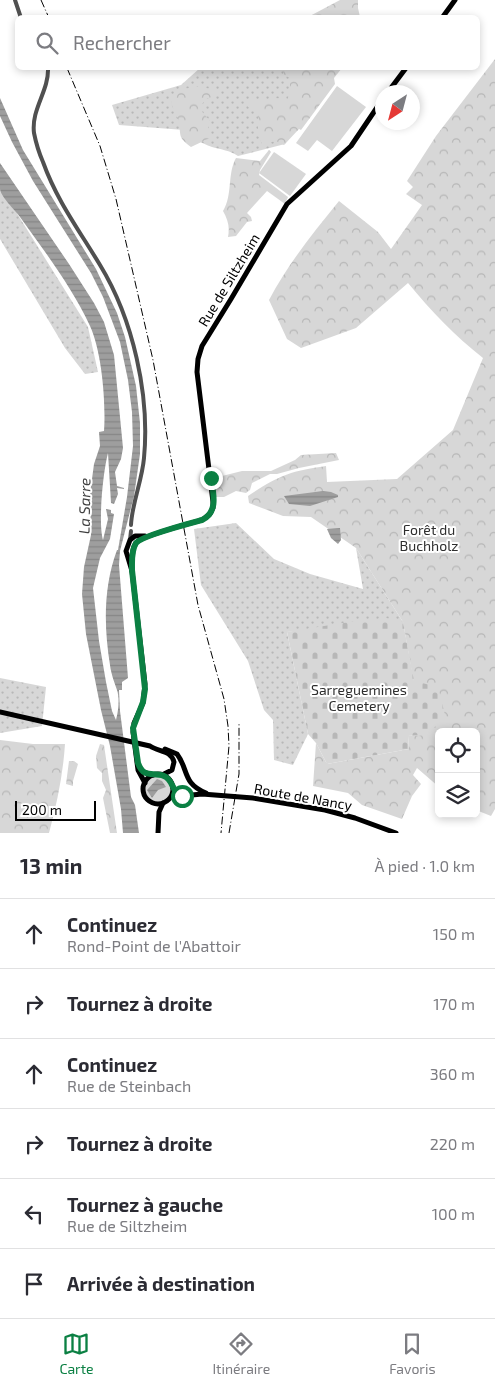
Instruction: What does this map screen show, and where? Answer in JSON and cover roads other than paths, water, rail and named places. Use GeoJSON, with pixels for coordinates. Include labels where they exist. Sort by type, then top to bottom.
{"type":"FeatureCollection","features":[{"type":"Feature","properties":{"kind":"main road"},"geometry":{"type":"LineString","coordinates":[[444,15],[455,0]]}},
{"type":"Feature","properties":{"kind":"main road"},"geometry":{"type":"LineString","coordinates":[[393,85],[404,70]]}},
{"type":"Feature","properties":{"kind":"main road","name":"Rue de Siltzheim"},"geometry":{"type":"LineString","coordinates":[[133,540],[206,518],[212,510],[212,489],[197,372],[200,351],[287,204],[300,190],[351,146],[375,110]]}},
{"type":"Feature","properties":{"kind":"main road"},"geometry":{"type":"LineString","coordinates":[[133,540],[132,570],[145,684],[144,698],[133,728],[138,770],[145,783],[144,792],[146,798],[151,802],[155,810],[158,832]]}},
{"type":"Feature","properties":{"kind":"main road"},"geometry":{"type":"LineString","coordinates":[[132,570],[126,551],[133,540]]}},
{"type":"Feature","properties":{"kind":"main road"},"geometry":{"type":"LineString","coordinates":[[0,712],[168,750],[179,757],[184,772],[191,782],[202,791],[215,795]]}},
{"type":"Feature","properties":{"kind":"main road"},"geometry":{"type":"LineString","coordinates":[[139,766],[143,772],[153,776],[162,775],[173,768],[174,760],[167,753],[150,746]]}},
{"type":"Feature","properties":{"kind":"main road"},"geometry":{"type":"LineString","coordinates":[[151,802],[163,803],[169,800],[178,761],[168,750]]}},
{"type":"Feature","properties":{"kind":"main road"},"geometry":{"type":"LineString","coordinates":[[162,775],[172,785]]}},
{"type":"Feature","properties":{"kind":"main road"},"geometry":{"type":"LineString","coordinates":[[145,783],[153,776]]}},
{"type":"Feature","properties":{"kind":"main road","name":"Route de Nancy"},"geometry":{"type":"LineString","coordinates":[[172,785],[178,795],[182,796],[202,794],[253,798],[325,810],[355,818],[396,833]]}},
{"type":"Feature","properties":{"kind":"main road","name":"Route de Nancy"},"geometry":{"type":"LineString","coordinates":[[169,800],[202,794]]}},
{"type":"Feature","properties":{"kind":"main road"},"geometry":{"type":"LineString","coordinates":[[158,832],[159,812],[163,803]]}},
{"type":"Feature","properties":{"kind":"street"},"geometry":{"type":"LineString","coordinates":[[15,0],[20,15]]}},
{"type":"Feature","properties":{"kind":"street"},"geometry":{"type":"LineString","coordinates":[[48,70],[47,83],[34,115],[35,140],[54,191],[101,266],[112,290],[133,346],[142,388],[145,420],[144,460],[130,525]]}},
{"type":"Feature","properties":{"kind":"railway"},"geometry":{"type":"LineString","coordinates":[[41,0],[48,15]]}},
{"type":"Feature","properties":{"kind":"railway"},"geometry":{"type":"LineString","coordinates":[[68,70],[100,146],[116,199],[153,360],[198,605],[224,699],[229,746],[221,833]]}},
{"type":"Feature","properties":{"kind":"railway"},"geometry":{"type":"LineString","coordinates":[[229,833],[239,774],[239,722]]}},
{"type":"Feature","properties":{"kind":"water label","name":"La Sarre"},"geometry":{"type":"Point","coordinates":[85,506]}},
{"type":"Feature","properties":{"kind":"park label","name":"Forêt du Buchholz"},"geometry":{"type":"Point","coordinates":[429,538]}},
{"type":"Feature","properties":{"kind":"park label","name":"Sarreguemines Cemetery"},"geometry":{"type":"Point","coordinates":[359,698]}}]}
